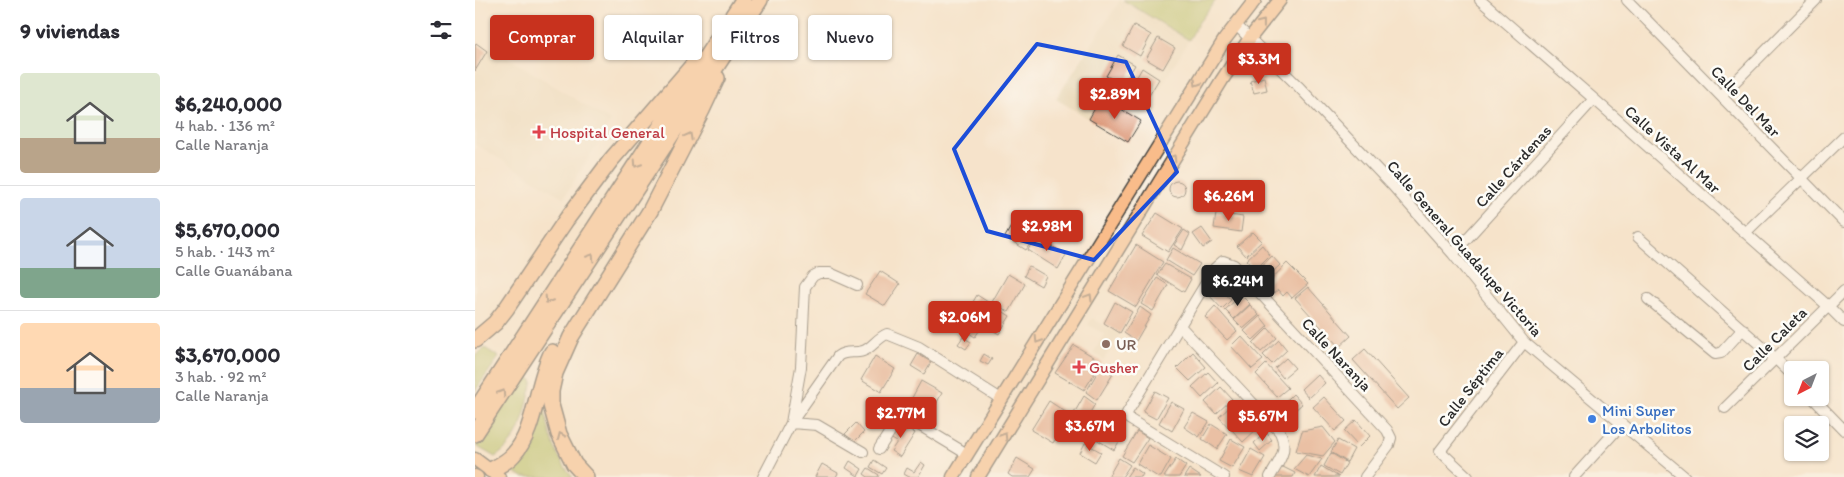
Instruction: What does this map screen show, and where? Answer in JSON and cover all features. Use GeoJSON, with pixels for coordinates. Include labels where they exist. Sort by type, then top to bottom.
{"type":"FeatureCollection","features":[{"type":"Feature","properties":{"kind":"highway"},"geometry":{"type":"LineString","coordinates":[[736,15],[743,0]]}},
{"type":"Feature","properties":{"kind":"highway"},"geometry":{"type":"LineString","coordinates":[[748,15],[760,0]]}},
{"type":"Feature","properties":{"kind":"highway"},"geometry":{"type":"LineString","coordinates":[[475,340],[495,323],[566,220],[611,160],[693,64],[712,55]]}},
{"type":"Feature","properties":{"kind":"highway"},"geometry":{"type":"LineString","coordinates":[[475,411],[712,60]]}},
{"type":"Feature","properties":{"kind":"highway"},"geometry":{"type":"LineString","coordinates":[[475,434],[683,115],[713,60]]}},
{"type":"Feature","properties":{"kind":"highway"},"geometry":{"type":"LineString","coordinates":[[586,477],[574,464],[559,434],[551,406],[551,391],[555,374],[571,337],[645,218],[709,97],[716,60]]}},
{"type":"Feature","properties":{"kind":"highway"},"geometry":{"type":"LineString","coordinates":[[475,348],[497,328],[516,304],[596,188],[611,160]]}},
{"type":"Feature","properties":{"kind":"highway"},"geometry":{"type":"LineString","coordinates":[[482,471],[513,456],[521,445],[527,432],[551,354],[671,169]]}},
{"type":"Feature","properties":{"kind":"main road"},"geometry":{"type":"LineString","coordinates":[[953,477],[1235,24],[1255,0]]}},
{"type":"Feature","properties":{"kind":"main road"},"geometry":{"type":"LineString","coordinates":[[978,477],[1222,80],[1250,38],[1280,0]]}},
{"type":"Feature","properties":{"kind":"street","name":"Calle Vista Al Mar"},"geometry":{"type":"LineString","coordinates":[[1480,0],[1594,98],[1844,322]]}},
{"type":"Feature","properties":{"kind":"street","name":"Calle Del Mar"},"geometry":{"type":"LineString","coordinates":[[1627,0],[1844,222]]}},
{"type":"Feature","properties":{"kind":"street"},"geometry":{"type":"LineString","coordinates":[[1721,96],[1809,2]]}},
{"type":"Feature","properties":{"kind":"street","name":"Calle General Guadalupe Victoria"},"geometry":{"type":"LineString","coordinates":[[1235,24],[1386,178],[1453,254],[1524,342],[1685,477]]}},
{"type":"Feature","properties":{"kind":"street","name":"Calle Cárdenas"},"geometry":{"type":"LineString","coordinates":[[1453,254],[1594,98]]}},
{"type":"Feature","properties":{"kind":"street"},"geometry":{"type":"LineString","coordinates":[[1745,233],[1844,137]]}},
{"type":"Feature","properties":{"kind":"street"},"geometry":{"type":"LineString","coordinates":[[1637,237],[1784,367]]}},
{"type":"Feature","properties":{"kind":"street","name":"Calle Naranja"},"geometry":{"type":"LineString","coordinates":[[1224,477],[1127,417],[1127,413],[1215,268],[1223,261],[1234,265],[1387,430],[1391,438],[1389,445],[1365,477]]}},
{"type":"Feature","properties":{"kind":"street"},"geometry":{"type":"LineString","coordinates":[[791,423],[801,367],[805,287],[813,276],[819,273],[830,273],[857,285]]}},
{"type":"Feature","properties":{"kind":"street","name":"Calle Caleta"},"geometry":{"type":"LineString","coordinates":[[1725,408],[1844,291]]}},
{"type":"Feature","properties":{"kind":"street"},"geometry":{"type":"LineString","coordinates":[[1648,300],[1715,354],[1721,353],[1743,330]]}},
{"type":"Feature","properties":{"kind":"street"},"geometry":{"type":"LineString","coordinates":[[1180,326],[1280,432],[1284,441],[1284,448],[1270,477]]}},
{"type":"Feature","properties":{"kind":"street"},"geometry":{"type":"LineString","coordinates":[[763,477],[791,423],[838,356],[844,352],[864,351],[877,339],[887,334],[919,347],[1001,399]]}},
{"type":"Feature","properties":{"kind":"street","name":"Calle Séptima"},"geometry":{"type":"LineString","coordinates":[[1468,477],[1440,451],[1524,342]]}},
{"type":"Feature","properties":{"kind":"street"},"geometry":{"type":"LineString","coordinates":[[1821,406],[1844,430]]}},
{"type":"Feature","properties":{"kind":"street"},"geometry":{"type":"LineString","coordinates":[[879,449],[896,422],[906,421],[914,422],[967,454]]}},
{"type":"Feature","properties":{"kind":"street"},"geometry":{"type":"LineString","coordinates":[[791,423],[817,426],[863,452]]}},
{"type":"Feature","properties":{"kind":"street"},"geometry":{"type":"LineString","coordinates":[[1573,477],[1622,424]]}},
{"type":"Feature","properties":{"kind":"highlighted area"},"geometry":{"type":"Polygon","coordinates":[[[1037,44],[1126,62],[1177,172],[1094,260],[987,231],[954,149],[1037,44]]]}},
{"type":"Feature","properties":{"kind":"shaded area"},"geometry":{"type":"Polygon","coordinates":[[[1120,0],[1123,0],[1189,40],[1128,142],[1056,99],[1120,0]]]}},
{"type":"Feature","properties":{"kind":"shaded area","name":"Hospital General"},"geometry":{"type":"Polygon","coordinates":[[[490,49],[490,60],[512,60],[611,121],[564,198],[475,144],[475,74],[490,49]]]}},
{"type":"Feature","properties":{"kind":"shaded area","name":"UR"},"geometry":{"type":"Polygon","coordinates":[[[1092,318],[1120,334],[1104,360],[1093,353],[1104,334],[1088,325],[1092,318]]]}},
{"type":"Feature","properties":{"kind":"green space"},"geometry":{"type":"Polygon","coordinates":[[[1123,0],[1216,0],[1199,22],[1189,40],[1123,0]]]}},
{"type":"Feature","properties":{"kind":"green space"},"geometry":{"type":"Polygon","coordinates":[[[485,348],[499,357],[475,391],[475,356],[485,348]]]}},
{"type":"Feature","properties":{"kind":"green space"},"geometry":{"type":"Polygon","coordinates":[[[522,374],[533,381],[525,414],[511,442],[495,457],[476,446],[522,374]]]}},
{"type":"Feature","properties":{"kind":"green space"},"geometry":{"type":"Polygon","coordinates":[[[542,389],[551,436],[559,457],[573,477],[523,477],[511,470],[523,456],[542,389]]]}},
{"type":"Feature","properties":{"kind":"building"},"geometry":{"type":"Polygon","coordinates":[[[1134,25],[1151,35],[1140,56],[1123,46],[1134,25]]]}},
{"type":"Feature","properties":{"kind":"building"},"geometry":{"type":"Polygon","coordinates":[[[1158,38],[1175,48],[1163,69],[1146,59],[1158,38]]]}},
{"type":"Feature","properties":{"kind":"building"},"geometry":{"type":"Polygon","coordinates":[[[476,43],[487,51],[475,71],[475,45],[476,43]]]}},
{"type":"Feature","properties":{"kind":"building"},"geometry":{"type":"Polygon","coordinates":[[[1118,55],[1135,65],[1123,85],[1106,76],[1118,55]]]}},
{"type":"Feature","properties":{"kind":"building"},"geometry":{"type":"Polygon","coordinates":[[[1142,68],[1159,79],[1147,99],[1130,89],[1142,68]]]}},
{"type":"Feature","properties":{"kind":"building"},"geometry":{"type":"Polygon","coordinates":[[[1264,77],[1267,90],[1254,93],[1250,81],[1264,77]]]}},
{"type":"Feature","properties":{"kind":"building"},"geometry":{"type":"Polygon","coordinates":[[[1101,97],[1141,121],[1128,142],[1089,119],[1101,97]]]}},
{"type":"Feature","properties":{"kind":"building"},"geometry":{"type":"Polygon","coordinates":[[[1177,181],[1183,183],[1185,189],[1183,195],[1177,197],[1171,195],[1169,189],[1171,183],[1177,181]]]}},
{"type":"Feature","properties":{"kind":"building"},"geometry":{"type":"Polygon","coordinates":[[[1157,213],[1183,229],[1168,252],[1142,236],[1157,213]]]}},
{"type":"Feature","properties":{"kind":"building"},"geometry":{"type":"Polygon","coordinates":[[[1216,213],[1243,217],[1241,232],[1214,228],[1216,213]]]}},
{"type":"Feature","properties":{"kind":"building"},"geometry":{"type":"Polygon","coordinates":[[[1013,223],[1035,236],[1026,250],[1005,237],[1013,223]]]}},
{"type":"Feature","properties":{"kind":"building"},"geometry":{"type":"Polygon","coordinates":[[[1202,228],[1212,242],[1203,248],[1193,234],[1202,228]]]}},
{"type":"Feature","properties":{"kind":"building"},"geometry":{"type":"Polygon","coordinates":[[[1184,230],[1190,234],[1182,250],[1174,245],[1184,230]]]}},
{"type":"Feature","properties":{"kind":"building"},"geometry":{"type":"Polygon","coordinates":[[[1253,232],[1262,241],[1246,256],[1237,246],[1253,232]]]}},
{"type":"Feature","properties":{"kind":"building"},"geometry":{"type":"Polygon","coordinates":[[[1036,236],[1066,255],[1058,269],[1028,250],[1036,236]]]}},
{"type":"Feature","properties":{"kind":"building"},"geometry":{"type":"Polygon","coordinates":[[[1136,245],[1163,262],[1136,307],[1109,291],[1136,245]]]}},
{"type":"Feature","properties":{"kind":"building"},"geometry":{"type":"Polygon","coordinates":[[[1262,245],[1270,255],[1255,270],[1246,260],[1262,245]]]}},
{"type":"Feature","properties":{"kind":"building"},"geometry":{"type":"Polygon","coordinates":[[[1173,248],[1200,264],[1192,276],[1166,260],[1173,248]]]}},
{"type":"Feature","properties":{"kind":"building"},"geometry":{"type":"Polygon","coordinates":[[[1272,256],[1280,265],[1264,280],[1256,271],[1272,256]]]}},
{"type":"Feature","properties":{"kind":"building"},"geometry":{"type":"Polygon","coordinates":[[[1287,263],[1308,284],[1292,298],[1287,292],[1283,296],[1278,290],[1273,294],[1265,286],[1287,263]]]}},
{"type":"Feature","properties":{"kind":"building"},"geometry":{"type":"Polygon","coordinates":[[[1165,264],[1191,279],[1184,292],[1157,275],[1165,264]]]}},
{"type":"Feature","properties":{"kind":"building"},"geometry":{"type":"Polygon","coordinates":[[[1029,266],[1046,276],[1041,286],[1024,276],[1029,266]]]}},
{"type":"Feature","properties":{"kind":"building"},"geometry":{"type":"Polygon","coordinates":[[[880,271],[900,284],[885,306],[865,294],[880,271]]]}},
{"type":"Feature","properties":{"kind":"building"},"geometry":{"type":"Polygon","coordinates":[[[1227,273],[1242,289],[1232,298],[1218,283],[1227,273]]]}},
{"type":"Feature","properties":{"kind":"building"},"geometry":{"type":"Polygon","coordinates":[[[1008,274],[1025,284],[1009,312],[992,302],[1008,274]]]}},
{"type":"Feature","properties":{"kind":"building"},"geometry":{"type":"Polygon","coordinates":[[[1157,278],[1168,285],[1153,311],[1141,304],[1157,278]]]}},
{"type":"Feature","properties":{"kind":"building"},"geometry":{"type":"Polygon","coordinates":[[[1217,284],[1231,300],[1222,309],[1208,294],[1217,284]]]}},
{"type":"Feature","properties":{"kind":"building"},"geometry":{"type":"Polygon","coordinates":[[[1308,287],[1351,336],[1339,347],[1295,298],[1308,287]]]}},
{"type":"Feature","properties":{"kind":"building"},"geometry":{"type":"Polygon","coordinates":[[[977,295],[1010,316],[999,334],[986,326],[982,314],[970,307],[977,295]]]}},
{"type":"Feature","properties":{"kind":"building"},"geometry":{"type":"Polygon","coordinates":[[[1241,295],[1250,304],[1234,319],[1225,310],[1241,295]]]}},
{"type":"Feature","properties":{"kind":"building"},"geometry":{"type":"Polygon","coordinates":[[[1115,302],[1132,312],[1120,333],[1104,323],[1115,302]]]}},
{"type":"Feature","properties":{"kind":"building"},"geometry":{"type":"Polygon","coordinates":[[[1250,305],[1259,315],[1243,329],[1234,320],[1250,305]]]}},
{"type":"Feature","properties":{"kind":"building"},"geometry":{"type":"Polygon","coordinates":[[[1215,306],[1237,331],[1227,340],[1205,317],[1215,306]]]}},
{"type":"Feature","properties":{"kind":"building"},"geometry":{"type":"Polygon","coordinates":[[[1140,307],[1151,315],[1136,341],[1124,333],[1140,307]]]}},
{"type":"Feature","properties":{"kind":"building"},"geometry":{"type":"Polygon","coordinates":[[[965,313],[983,325],[975,337],[958,326],[965,313]]]}},
{"type":"Feature","properties":{"kind":"building"},"geometry":{"type":"Polygon","coordinates":[[[1260,316],[1268,326],[1253,340],[1244,331],[1260,316]]]}},
{"type":"Feature","properties":{"kind":"building"},"geometry":{"type":"Polygon","coordinates":[[[1268,328],[1277,338],[1261,352],[1253,343],[1268,328]]]}},
{"type":"Feature","properties":{"kind":"building"},"geometry":{"type":"Polygon","coordinates":[[[1241,336],[1263,360],[1252,369],[1231,346],[1241,336]]]}},
{"type":"Feature","properties":{"kind":"building"},"geometry":{"type":"Polygon","coordinates":[[[963,337],[971,342],[966,349],[958,344],[963,337]]]}},
{"type":"Feature","properties":{"kind":"building"},"geometry":{"type":"Polygon","coordinates":[[[1279,340],[1287,350],[1272,364],[1263,355],[1279,340]]]}},
{"type":"Feature","properties":{"kind":"building","name":"Gusher"},"geometry":{"type":"Polygon","coordinates":[[[1074,345],[1102,362],[1084,390],[1055,373],[1074,345]]]}},
{"type":"Feature","properties":{"kind":"building"},"geometry":{"type":"Polygon","coordinates":[[[1365,349],[1409,398],[1397,409],[1353,360],[1365,349]]]}},
{"type":"Feature","properties":{"kind":"building"},"geometry":{"type":"Polygon","coordinates":[[[1193,352],[1206,367],[1190,381],[1177,368],[1193,352]]]}},
{"type":"Feature","properties":{"kind":"building"},"geometry":{"type":"Polygon","coordinates":[[[918,354],[931,362],[924,374],[911,366],[918,354]]]}},
{"type":"Feature","properties":{"kind":"building"},"geometry":{"type":"Polygon","coordinates":[[[984,354],[992,359],[988,365],[980,361],[984,354]]]}},
{"type":"Feature","properties":{"kind":"building"},"geometry":{"type":"Polygon","coordinates":[[[875,356],[895,369],[881,392],[861,380],[875,356]]]}},
{"type":"Feature","properties":{"kind":"building"},"geometry":{"type":"Polygon","coordinates":[[[1286,358],[1295,368],[1283,378],[1275,368],[1286,358]]]}},
{"type":"Feature","properties":{"kind":"building"},"geometry":{"type":"Polygon","coordinates":[[[1266,364],[1288,388],[1277,397],[1256,374],[1266,364]]]}},
{"type":"Feature","properties":{"kind":"building"},"geometry":{"type":"Polygon","coordinates":[[[1101,366],[1113,374],[1097,400],[1086,392],[1101,366]]]}},
{"type":"Feature","properties":{"kind":"building"},"geometry":{"type":"Polygon","coordinates":[[[1208,372],[1218,383],[1202,398],[1192,387],[1208,372]]]}},
{"type":"Feature","properties":{"kind":"building"},"geometry":{"type":"Polygon","coordinates":[[[1317,374],[1325,383],[1309,398],[1301,389],[1317,374]]]}},
{"type":"Feature","properties":{"kind":"building"},"geometry":{"type":"Polygon","coordinates":[[[921,381],[942,393],[927,421],[906,409],[921,381]]]}},
{"type":"Feature","properties":{"kind":"building"},"geometry":{"type":"Polygon","coordinates":[[[1221,387],[1232,399],[1216,414],[1205,402],[1221,387]]]}},
{"type":"Feature","properties":{"kind":"building"},"geometry":{"type":"Polygon","coordinates":[[[1155,391],[1168,398],[1156,419],[1143,412],[1155,391]]]}},
{"type":"Feature","properties":{"kind":"building"},"geometry":{"type":"Polygon","coordinates":[[[1293,394],[1302,404],[1286,418],[1278,409],[1293,394]]]}},
{"type":"Feature","properties":{"kind":"building"},"geometry":{"type":"Polygon","coordinates":[[[1084,396],[1095,404],[1080,430],[1069,422],[1084,396]]]}},
{"type":"Feature","properties":{"kind":"building"},"geometry":{"type":"Polygon","coordinates":[[[1324,397],[1346,421],[1335,431],[1313,407],[1324,397]]]}},
{"type":"Feature","properties":{"kind":"building"},"geometry":{"type":"Polygon","coordinates":[[[1049,401],[1070,415],[1053,443],[1031,430],[1049,401]]]}},
{"type":"Feature","properties":{"kind":"building"},"geometry":{"type":"Polygon","coordinates":[[[1171,402],[1184,409],[1172,431],[1159,423],[1171,402]]]}},
{"type":"Feature","properties":{"kind":"building"},"geometry":{"type":"Polygon","coordinates":[[[1235,402],[1246,414],[1230,429],[1219,417],[1235,402]]]}},
{"type":"Feature","properties":{"kind":"building"},"geometry":{"type":"Polygon","coordinates":[[[1193,413],[1209,422],[1199,437],[1184,427],[1193,413]]]}},
{"type":"Feature","properties":{"kind":"building"},"geometry":{"type":"Polygon","coordinates":[[[1248,416],[1259,427],[1243,442],[1232,430],[1248,416]]]}},
{"type":"Feature","properties":{"kind":"building"},"geometry":{"type":"Polygon","coordinates":[[[1356,420],[1370,436],[1359,447],[1344,431],[1356,420]]]}},
{"type":"Feature","properties":{"kind":"building"},"geometry":{"type":"Polygon","coordinates":[[[856,423],[864,432],[854,442],[845,434],[856,423]]]}},
{"type":"Feature","properties":{"kind":"building"},"geometry":{"type":"Polygon","coordinates":[[[899,423],[915,433],[900,457],[891,451],[897,442],[890,438],[899,423]]]}},
{"type":"Feature","properties":{"kind":"building"},"geometry":{"type":"Polygon","coordinates":[[[1211,424],[1227,434],[1217,449],[1202,439],[1211,424]]]}},
{"type":"Feature","properties":{"kind":"building"},"geometry":{"type":"Polygon","coordinates":[[[1097,425],[1120,440],[1114,450],[1091,436],[1097,425]]]}},
{"type":"Feature","properties":{"kind":"building"},"geometry":{"type":"Polygon","coordinates":[[[1323,427],[1335,442],[1323,456],[1296,451],[1302,431],[1323,427]]]}},
{"type":"Feature","properties":{"kind":"building"},"geometry":{"type":"Polygon","coordinates":[[[1137,431],[1148,438],[1132,462],[1122,456],[1137,431]]]}},
{"type":"Feature","properties":{"kind":"building"},"geometry":{"type":"Polygon","coordinates":[[[1266,432],[1272,440],[1260,451],[1254,443],[1266,432]]]}},
{"type":"Feature","properties":{"kind":"building"},"geometry":{"type":"Polygon","coordinates":[[[1231,439],[1245,447],[1232,468],[1219,461],[1231,439]]]}},
{"type":"Feature","properties":{"kind":"building"},"geometry":{"type":"Polygon","coordinates":[[[1338,440],[1354,449],[1347,462],[1331,452],[1338,440]]]}},
{"type":"Feature","properties":{"kind":"building"},"geometry":{"type":"Polygon","coordinates":[[[1085,443],[1101,452],[1095,462],[1080,453],[1085,443]]]}},
{"type":"Feature","properties":{"kind":"building"},"geometry":{"type":"Polygon","coordinates":[[[1148,445],[1171,459],[1161,477],[1137,464],[1148,445]]]}},
{"type":"Feature","properties":{"kind":"building"},"geometry":{"type":"Polygon","coordinates":[[[1251,449],[1265,457],[1253,477],[1239,471],[1251,449]]]}},
{"type":"Feature","properties":{"kind":"building"},"geometry":{"type":"Polygon","coordinates":[[[1331,453],[1347,463],[1340,475],[1324,466],[1331,453]]]}},
{"type":"Feature","properties":{"kind":"building"},"geometry":{"type":"Polygon","coordinates":[[[1306,455],[1322,459],[1309,477],[1294,469],[1306,455]]]}},
{"type":"Feature","properties":{"kind":"building"},"geometry":{"type":"Polygon","coordinates":[[[1017,458],[1035,469],[1030,477],[1012,477],[1008,474],[1017,458]]]}},
{"type":"Feature","properties":{"kind":"building"},"geometry":{"type":"Polygon","coordinates":[[[1119,458],[1130,465],[1122,477],[1108,477],[1119,458]]]}},
{"type":"Feature","properties":{"kind":"building"},"geometry":{"type":"Polygon","coordinates":[[[1176,459],[1186,466],[1179,477],[1164,477],[1176,459]]]}},
{"type":"Feature","properties":{"kind":"building"},"geometry":{"type":"Polygon","coordinates":[[[874,460],[886,468],[882,474],[870,467],[874,460]]]}},
{"type":"Feature","properties":{"kind":"building"},"geometry":{"type":"Polygon","coordinates":[[[850,461],[862,469],[858,476],[846,468],[850,461]]]}},
{"type":"Feature","properties":{"kind":"building"},"geometry":{"type":"Polygon","coordinates":[[[921,462],[925,465],[918,477],[909,477],[904,474],[907,468],[914,472],[921,462]]]}},
{"type":"Feature","properties":{"kind":"building"},"geometry":{"type":"Polygon","coordinates":[[[822,464],[838,473],[836,477],[815,477],[822,464]]]}},
{"type":"Feature","properties":{"kind":"building"},"geometry":{"type":"Polygon","coordinates":[[[1281,466],[1295,473],[1293,477],[1275,477],[1281,466]]]}},
{"type":"Feature","properties":{"kind":"building"},"geometry":{"type":"Polygon","coordinates":[[[1321,466],[1339,477],[1315,477],[1321,466]]]}},
{"type":"Feature","properties":{"kind":"building"},"geometry":{"type":"Polygon","coordinates":[[[1133,467],[1143,474],[1141,477],[1126,477],[1133,467]]]}},
{"type":"Feature","properties":{"kind":"building"},"geometry":{"type":"Polygon","coordinates":[[[868,468],[879,475],[878,477],[868,477],[864,474],[868,468]]]}},
{"type":"Feature","properties":{"kind":"building"},"geometry":{"type":"Polygon","coordinates":[[[1189,469],[1201,477],[1184,477],[1189,469]]]}},
{"type":"Feature","properties":{"kind":"place","name":"Hospital General"},"geometry":{"type":"Point","coordinates":[539,132]}},
{"type":"Feature","properties":{"kind":"place","name":"UR"},"geometry":{"type":"Point","coordinates":[1106,344]}},
{"type":"Feature","properties":{"kind":"place","name":"Gusher"},"geometry":{"type":"Point","coordinates":[1079,367]}},
{"type":"Feature","properties":{"kind":"place","name":"Mini Super Los Arbolitos"},"geometry":{"type":"Point","coordinates":[1592,419]}}]}
